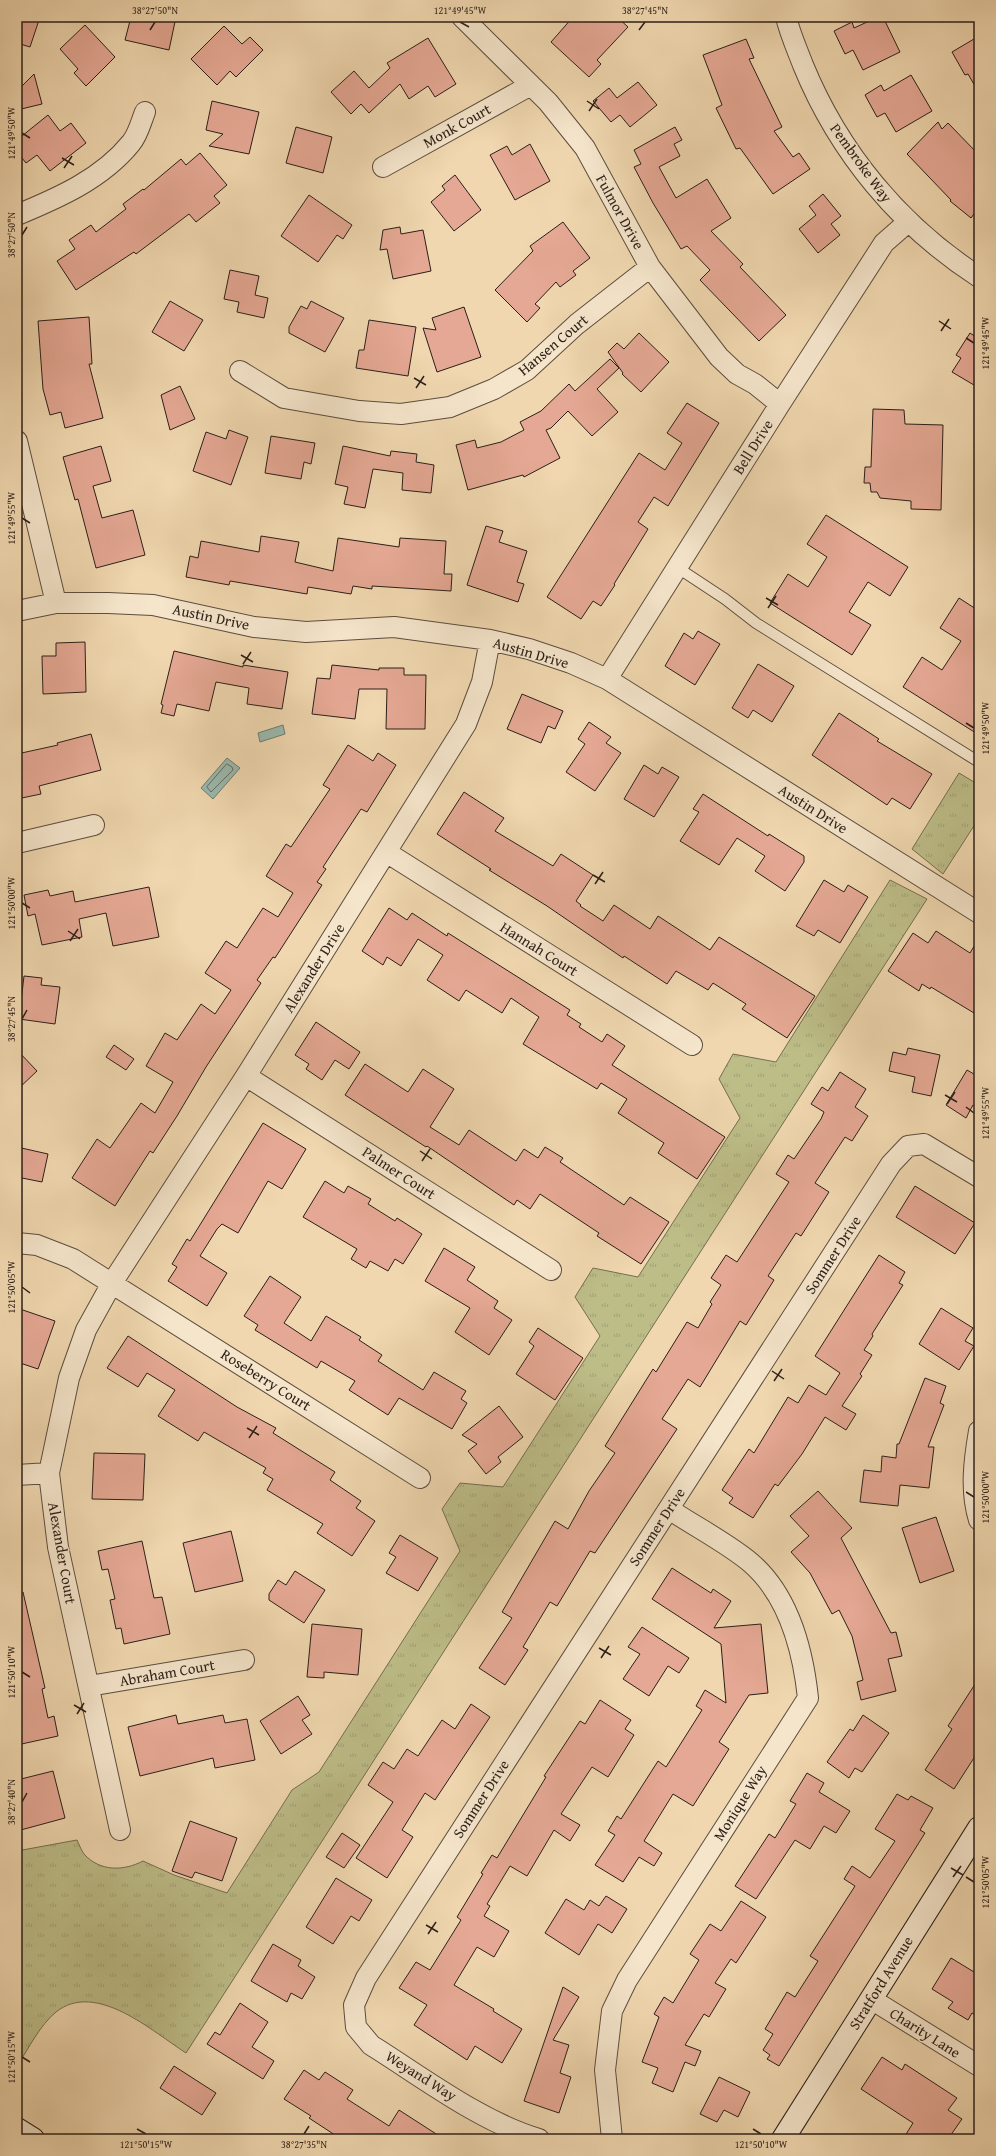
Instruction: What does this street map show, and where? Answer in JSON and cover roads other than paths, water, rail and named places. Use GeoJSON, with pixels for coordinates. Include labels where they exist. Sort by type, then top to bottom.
{"type":"FeatureCollection","features":[{"type":"Feature","properties":{"kind":"street","name":"Fulmor Drive"},"geometry":{"type":"LineString","coordinates":[[462,17],[548,102],[585,148],[650,267],[719,357],[737,374],[755,384],[780,404]]}},
{"type":"Feature","properties":{"kind":"street","name":"Pembroke Way"},"geometry":{"type":"LineString","coordinates":[[786,17],[789,30],[816,96],[845,146],[882,195],[908,222],[930,242],[979,277]]}},
{"type":"Feature","properties":{"kind":"street","name":"Monk Court"},"geometry":{"type":"LineString","coordinates":[[383,167],[531,85]]}},
{"type":"Feature","properties":{"kind":"street"},"geometry":{"type":"LineString","coordinates":[[17,215],[66,195],[107,167],[132,142],[146,112]]}},
{"type":"Feature","properties":{"kind":"street","name":"Bell Drive"},"geometry":{"type":"LineString","coordinates":[[607,679],[780,404],[884,243],[908,222]]}},
{"type":"Feature","properties":{"kind":"street","name":"Hansen Court"},"geometry":{"type":"LineString","coordinates":[[240,371],[284,398],[359,411],[401,414],[450,407],[494,389],[527,370],[576,324],[650,267]]}},
{"type":"Feature","properties":{"kind":"street"},"geometry":{"type":"LineString","coordinates":[[17,441],[56,603]]}},
{"type":"Feature","properties":{"kind":"street","name":"Austin Drive"},"geometry":{"type":"LineString","coordinates":[[17,611],[56,603],[153,605],[254,626],[306,632],[394,627],[490,640],[529,649],[571,663],[607,679],[979,913]]}},
{"type":"Feature","properties":{"kind":"street","name":"Alexander Drive"},"geometry":{"type":"LineString","coordinates":[[112,1283],[246,1076],[466,724],[482,682],[490,640]]}},
{"type":"Feature","properties":{"kind":"street"},"geometry":{"type":"LineString","coordinates":[[17,843],[94,825]]}},
{"type":"Feature","properties":{"kind":"street","name":"Hannah Court"},"geometry":{"type":"LineString","coordinates":[[386,852],[692,1045]]}},
{"type":"Feature","properties":{"kind":"street","name":"Palmer Court"},"geometry":{"type":"LineString","coordinates":[[246,1076],[551,1270]]}},
{"type":"Feature","properties":{"kind":"street","name":"Sommer Drive"},"geometry":{"type":"LineString","coordinates":[[366,1978],[891,1164],[908,1146],[924,1144],[979,1177]]}},
{"type":"Feature","properties":{"kind":"street","name":"Roseberry Court"},"geometry":{"type":"LineString","coordinates":[[17,1243],[37,1245],[73,1259],[420,1478]]}},
{"type":"Feature","properties":{"kind":"street","name":"Alexander Court"},"geometry":{"type":"LineString","coordinates":[[112,1283],[86,1330],[69,1378],[49,1473],[58,1547],[120,1830]]}},
{"type":"Feature","properties":{"kind":"street"},"geometry":{"type":"LineString","coordinates":[[979,1431],[974,1462],[975,1508],[979,1520]]}},
{"type":"Feature","properties":{"kind":"street"},"geometry":{"type":"LineString","coordinates":[[17,1475],[49,1473]]}},
{"type":"Feature","properties":{"kind":"street","name":"Monique Way"},"geometry":{"type":"LineString","coordinates":[[612,2139],[605,2070],[612,2011],[627,1980],[808,1698],[805,1670],[791,1622],[772,1588],[751,1563],[669,1509]]}},
{"type":"Feature","properties":{"kind":"street","name":"Abraham Court"},"geometry":{"type":"LineString","coordinates":[[89,1686],[244,1660]]}},
{"type":"Feature","properties":{"kind":"street","name":"Stratford Avenue"},"geometry":{"type":"LineString","coordinates":[[782,2139],[979,1828]]}},
{"type":"Feature","properties":{"kind":"street","name":"Weyand Way"},"geometry":{"type":"LineString","coordinates":[[366,1978],[354,2005],[356,2027],[371,2045],[491,2120],[519,2133],[539,2139]]}},
{"type":"Feature","properties":{"kind":"street","name":"Charity Lane"},"geometry":{"type":"LineString","coordinates":[[871,1999],[979,2066]]}},
{"type":"Feature","properties":{"kind":"lane"},"geometry":{"type":"LineString","coordinates":[[678,568],[725,599],[756,623],[979,762]]}},
{"type":"Feature","properties":{"kind":"water"},"geometry":{"type":"Polygon","coordinates":[[[283,725],[285,734],[260,742],[258,733],[283,725]]]}},
{"type":"Feature","properties":{"kind":"water"},"geometry":{"type":"Polygon","coordinates":[[[227,758],[240,768],[213,799],[201,788],[227,758]]]}}]}
